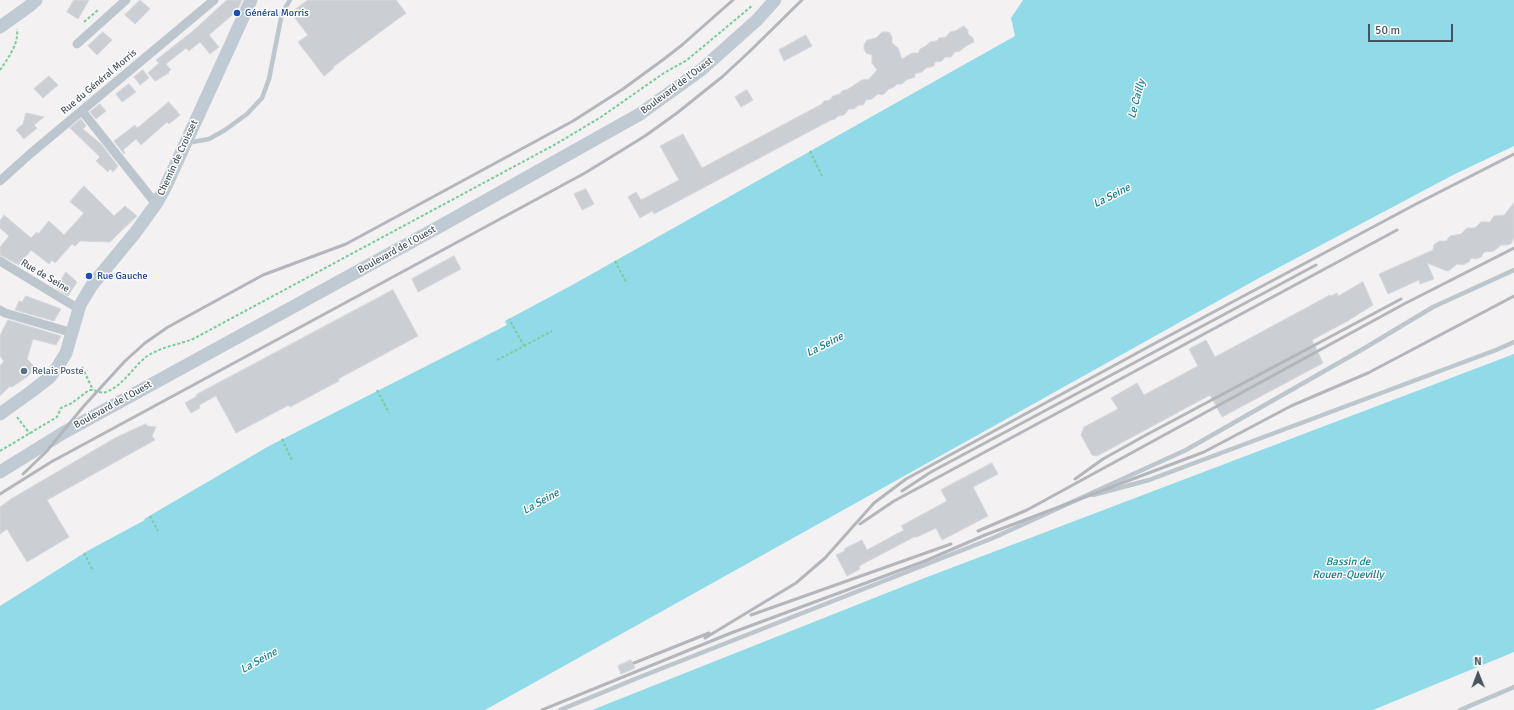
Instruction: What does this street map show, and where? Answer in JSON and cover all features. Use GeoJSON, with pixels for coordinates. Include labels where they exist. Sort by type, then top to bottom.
{"type":"FeatureCollection","features":[{"type":"Feature","properties":{"kind":"main road"},"geometry":{"type":"LineString","coordinates":[[0,28],[36,0]]}},
{"type":"Feature","properties":{"kind":"main road","name":"Chemin de Croisset"},"geometry":{"type":"LineString","coordinates":[[0,414],[50,377],[66,353],[79,309],[92,285],[135,234],[156,204],[165,188],[251,0]]}},
{"type":"Feature","properties":{"kind":"main road","name":"Boulevard de l'Ouest"},"geometry":{"type":"LineString","coordinates":[[0,472],[63,433],[444,224],[640,114],[701,70],[757,20],[776,0]]}},
{"type":"Feature","properties":{"kind":"street"},"geometry":{"type":"LineString","coordinates":[[77,44],[126,0]]}},
{"type":"Feature","properties":{"kind":"street","name":"Rue du Général Morris"},"geometry":{"type":"LineString","coordinates":[[0,182],[30,154],[214,0]]}},
{"type":"Feature","properties":{"kind":"street"},"geometry":{"type":"LineString","coordinates":[[82,111],[156,204]]}},
{"type":"Feature","properties":{"kind":"street","name":"Rue de Seine"},"geometry":{"type":"LineString","coordinates":[[0,261],[79,309]]}},
{"type":"Feature","properties":{"kind":"street"},"geometry":{"type":"LineString","coordinates":[[0,310],[5,313],[73,333]]}},
{"type":"Feature","properties":{"kind":"lane"},"geometry":{"type":"LineString","coordinates":[[186,143],[209,139],[225,130],[247,114],[262,98],[269,79],[282,13],[290,0]]}},
{"type":"Feature","properties":{"kind":"lane"},"geometry":{"type":"LineString","coordinates":[[560,710],[662,668],[993,538],[1080,499],[1186,450],[1363,350],[1433,307],[1514,270]]}},
{"type":"Feature","properties":{"kind":"lane"},"geometry":{"type":"LineString","coordinates":[[1080,499],[1149,480],[1514,342]]}},
{"type":"Feature","properties":{"kind":"lane"},"geometry":{"type":"LineString","coordinates":[[1460,710],[1514,687]]}},
{"type":"Feature","properties":{"kind":"path"},"geometry":{"type":"LineString","coordinates":[[0,451],[57,417],[61,408],[72,403],[88,390],[93,390],[103,394],[118,386],[139,363],[157,350],[193,339],[595,121],[664,73],[687,60],[753,5]]}},
{"type":"Feature","properties":{"kind":"path"},"geometry":{"type":"LineString","coordinates":[[0,70],[10,54],[18,36],[17,29]]}},
{"type":"Feature","properties":{"kind":"path"},"geometry":{"type":"LineString","coordinates":[[810,151],[823,178]]}},
{"type":"Feature","properties":{"kind":"path"},"geometry":{"type":"LineString","coordinates":[[615,261],[626,282]]}},
{"type":"Feature","properties":{"kind":"path"},"geometry":{"type":"LineString","coordinates":[[509,319],[524,346]]}},
{"type":"Feature","properties":{"kind":"path"},"geometry":{"type":"LineString","coordinates":[[497,360],[552,331]]}},
{"type":"Feature","properties":{"kind":"path"},"geometry":{"type":"LineString","coordinates":[[82,367],[93,390]]}},
{"type":"Feature","properties":{"kind":"path"},"geometry":{"type":"LineString","coordinates":[[377,390],[389,413]]}},
{"type":"Feature","properties":{"kind":"path"},"geometry":{"type":"LineString","coordinates":[[99,392],[99,397]]}},
{"type":"Feature","properties":{"kind":"path"},"geometry":{"type":"LineString","coordinates":[[13,412],[30,434]]}},
{"type":"Feature","properties":{"kind":"path"},"geometry":{"type":"LineString","coordinates":[[282,439],[292,460]]}},
{"type":"Feature","properties":{"kind":"path"},"geometry":{"type":"LineString","coordinates":[[150,516],[158,531]]}},
{"type":"Feature","properties":{"kind":"path"},"geometry":{"type":"LineString","coordinates":[[84,553],[92,569]]}},
{"type":"Feature","properties":{"kind":"water"},"geometry":{"type":"Polygon","coordinates":[[[1023,0],[1514,0],[1514,146],[1453,175],[1259,278],[485,710],[0,710],[0,606],[89,550],[145,520],[144,519],[269,446],[507,325],[505,321],[574,284],[1015,36],[1011,18],[1023,0]]]}},
{"type":"Feature","properties":{"kind":"water","name":"Bassin de Rouen-Quevilly"},"geometry":{"type":"Polygon","coordinates":[[[1514,354],[1514,652],[1373,710],[592,710],[922,579],[1514,354]]]}},
{"type":"Feature","properties":{"kind":"building"},"geometry":{"type":"Polygon","coordinates":[[[74,0],[89,0],[78,19],[67,12],[74,0]]]}},
{"type":"Feature","properties":{"kind":"building"},"geometry":{"type":"Polygon","coordinates":[[[140,0],[150,9],[135,24],[125,15],[140,0]]]}},
{"type":"Feature","properties":{"kind":"building"},"geometry":{"type":"Polygon","coordinates":[[[227,0],[242,0],[237,11],[209,35],[219,47],[210,54],[200,42],[189,51],[186,48],[166,64],[171,70],[168,72],[169,73],[155,81],[148,73],[159,63],[156,60],[193,31],[227,0]]]}},
{"type":"Feature","properties":{"kind":"building"},"geometry":{"type":"Polygon","coordinates":[[[308,0],[396,0],[406,13],[333,67],[334,68],[324,76],[298,42],[308,35],[291,13],[308,0]]]}},
{"type":"Feature","properties":{"kind":"building"},"geometry":{"type":"Polygon","coordinates":[[[964,26],[968,30],[968,34],[973,38],[974,42],[960,51],[955,52],[951,57],[945,57],[942,61],[935,62],[934,66],[926,68],[922,72],[915,74],[915,77],[906,80],[902,84],[897,84],[883,95],[878,94],[872,99],[866,100],[863,105],[859,105],[854,109],[849,109],[844,115],[838,116],[835,119],[654,214],[652,211],[640,218],[628,197],[636,192],[641,200],[679,180],[660,146],[683,134],[702,168],[822,104],[824,101],[830,100],[833,96],[840,94],[842,91],[862,80],[869,79],[877,70],[872,63],[872,55],[866,53],[864,45],[867,40],[876,38],[882,32],[889,32],[892,37],[892,43],[898,48],[902,59],[912,53],[918,53],[920,49],[930,42],[946,37],[950,32],[964,26]]]}},
{"type":"Feature","properties":{"kind":"building"},"geometry":{"type":"Polygon","coordinates":[[[103,32],[112,40],[97,55],[88,46],[103,32]]]}},
{"type":"Feature","properties":{"kind":"building"},"geometry":{"type":"Polygon","coordinates":[[[806,35],[812,46],[784,61],[779,50],[806,35]]]}},
{"type":"Feature","properties":{"kind":"building"},"geometry":{"type":"Polygon","coordinates":[[[143,70],[149,78],[140,85],[134,77],[143,70]]]}},
{"type":"Feature","properties":{"kind":"building"},"geometry":{"type":"Polygon","coordinates":[[[49,76],[58,85],[43,98],[34,89],[49,76]]]}},
{"type":"Feature","properties":{"kind":"building"},"geometry":{"type":"Polygon","coordinates":[[[129,84],[136,92],[122,102],[116,94],[129,84]]]}},
{"type":"Feature","properties":{"kind":"building"},"geometry":{"type":"Polygon","coordinates":[[[747,90],[753,100],[741,107],[735,97],[747,90]]]}},
{"type":"Feature","properties":{"kind":"building"},"geometry":{"type":"Polygon","coordinates":[[[169,102],[180,115],[169,124],[167,122],[141,145],[136,139],[123,150],[125,153],[124,154],[114,141],[135,125],[137,128],[169,102]]]}},
{"type":"Feature","properties":{"kind":"building"},"geometry":{"type":"Polygon","coordinates":[[[100,104],[106,111],[96,119],[90,112],[100,104]]]}},
{"type":"Feature","properties":{"kind":"building"},"geometry":{"type":"Polygon","coordinates":[[[26,113],[44,117],[34,125],[37,128],[24,139],[16,130],[23,124],[26,113]]]}},
{"type":"Feature","properties":{"kind":"building"},"geometry":{"type":"Polygon","coordinates":[[[81,119],[86,126],[83,129],[101,144],[118,166],[113,172],[110,169],[108,172],[96,161],[100,157],[70,128],[81,119]]]}},
{"type":"Feature","properties":{"kind":"building"},"geometry":{"type":"Polygon","coordinates":[[[84,186],[114,216],[125,206],[137,216],[110,242],[80,241],[75,246],[72,244],[55,263],[52,260],[49,264],[31,250],[19,265],[0,255],[0,247],[9,236],[0,228],[0,221],[4,215],[31,238],[37,232],[38,234],[49,221],[64,235],[84,213],[70,202],[84,186]]]}},
{"type":"Feature","properties":{"kind":"building"},"geometry":{"type":"Polygon","coordinates":[[[586,189],[594,204],[582,210],[574,194],[586,189]]]}},
{"type":"Feature","properties":{"kind":"building"},"geometry":{"type":"Polygon","coordinates":[[[1514,203],[1514,238],[1511,244],[1501,245],[1494,251],[1484,252],[1481,257],[1476,259],[1471,258],[1469,262],[1463,265],[1457,264],[1447,271],[1427,263],[1434,279],[1420,284],[1419,280],[1388,294],[1379,274],[1433,250],[1434,245],[1439,241],[1446,241],[1450,236],[1461,234],[1467,228],[1475,228],[1481,222],[1490,222],[1494,216],[1504,215],[1514,203]]]}},
{"type":"Feature","properties":{"kind":"building"},"geometry":{"type":"Polygon","coordinates":[[[454,256],[461,269],[418,292],[412,279],[454,256]]]}},
{"type":"Feature","properties":{"kind":"building"},"geometry":{"type":"Polygon","coordinates":[[[66,272],[77,282],[68,296],[56,288],[66,272]]]}},
{"type":"Feature","properties":{"kind":"building"},"geometry":{"type":"Polygon","coordinates":[[[1363,282],[1373,305],[1346,322],[1312,340],[1323,363],[1222,417],[1210,395],[1097,456],[1092,455],[1081,435],[1084,427],[1118,409],[1111,398],[1137,383],[1144,395],[1198,366],[1189,349],[1206,340],[1215,357],[1330,295],[1331,296],[1337,293],[1338,296],[1363,282]]]}},
{"type":"Feature","properties":{"kind":"building"},"geometry":{"type":"Polygon","coordinates":[[[393,290],[418,336],[338,379],[339,381],[236,433],[216,396],[199,405],[200,408],[191,413],[185,403],[197,396],[196,395],[393,290]]]}},
{"type":"Feature","properties":{"kind":"building"},"geometry":{"type":"Polygon","coordinates":[[[26,296],[61,309],[54,321],[15,310],[19,301],[22,302],[26,296]]]}},
{"type":"Feature","properties":{"kind":"building"},"geometry":{"type":"Polygon","coordinates":[[[8,320],[61,336],[56,345],[33,339],[27,359],[36,368],[27,377],[12,387],[10,386],[0,396],[0,366],[4,361],[0,356],[0,336],[8,320]]]}},
{"type":"Feature","properties":{"kind":"building"},"geometry":{"type":"Polygon","coordinates":[[[146,424],[147,426],[156,427],[152,436],[155,440],[47,500],[69,537],[27,562],[7,529],[0,534],[0,507],[11,499],[115,438],[146,424]]]}},
{"type":"Feature","properties":{"kind":"building"},"geometry":{"type":"Polygon","coordinates":[[[992,463],[998,474],[973,487],[988,516],[942,540],[936,528],[914,537],[859,566],[860,569],[847,576],[836,555],[862,540],[867,550],[904,530],[901,526],[947,501],[941,490],[992,463]]]}},
{"type":"Feature","properties":{"kind":"building"},"geometry":{"type":"Polygon","coordinates":[[[631,660],[635,668],[621,674],[618,666],[631,660]]]}},
{"type":"Feature","properties":{"kind":"railway"},"geometry":{"type":"LineString","coordinates":[[23,474],[46,452],[83,407],[125,361],[145,343],[168,327],[263,275],[346,244],[573,121],[623,89],[664,59],[733,0]]}},
{"type":"Feature","properties":{"kind":"railway"},"geometry":{"type":"LineString","coordinates":[[0,494],[51,462],[585,173],[645,136],[677,113],[722,77],[802,0]]}},
{"type":"Feature","properties":{"kind":"railway"},"geometry":{"type":"LineString","coordinates":[[705,638],[796,583],[825,558],[874,503],[906,479],[1148,347],[1418,203],[1514,154]]}},
{"type":"Feature","properties":{"kind":"railway"},"geometry":{"type":"LineString","coordinates":[[860,524],[894,501],[1397,230]]}},
{"type":"Feature","properties":{"kind":"railway"},"geometry":{"type":"LineString","coordinates":[[978,531],[1027,510],[1404,304],[1514,248]]}},
{"type":"Feature","properties":{"kind":"railway"},"geometry":{"type":"LineString","coordinates":[[902,491],[931,472],[1316,265]]}},
{"type":"Feature","properties":{"kind":"railway"},"geometry":{"type":"LineString","coordinates":[[542,710],[731,633],[925,561],[985,535],[1204,452],[1291,406],[1368,373],[1514,296]]}},
{"type":"Feature","properties":{"kind":"railway"},"geometry":{"type":"LineString","coordinates":[[1075,479],[1103,459],[1146,435],[1401,299]]}},
{"type":"Feature","properties":{"kind":"railway"},"geometry":{"type":"LineString","coordinates":[[751,615],[951,544]]}},
{"type":"Feature","properties":{"kind":"railway"},"geometry":{"type":"LineString","coordinates":[[634,663],[709,633]]}},
{"type":"Feature","properties":{"kind":"place","name":"Général Morris"},"geometry":{"type":"Point","coordinates":[237,13]}},
{"type":"Feature","properties":{"kind":"place","name":"Rue Gauche"},"geometry":{"type":"Point","coordinates":[89,276]}},
{"type":"Feature","properties":{"kind":"place","name":"Relais Poste"},"geometry":{"type":"Point","coordinates":[24,371]}},
{"type":"Feature","properties":{"kind":"water label","name":"Le Cailly"},"geometry":{"type":"Point","coordinates":[1137,99]}},
{"type":"Feature","properties":{"kind":"water label","name":"La Seine"},"geometry":{"type":"Point","coordinates":[1112,196]}},
{"type":"Feature","properties":{"kind":"water label","name":"La Seine"},"geometry":{"type":"Point","coordinates":[825,345]}},
{"type":"Feature","properties":{"kind":"water label","name":"La Seine"},"geometry":{"type":"Point","coordinates":[541,502]}},
{"type":"Feature","properties":{"kind":"water label","name":"La Seine"},"geometry":{"type":"Point","coordinates":[259,661]}}]}
